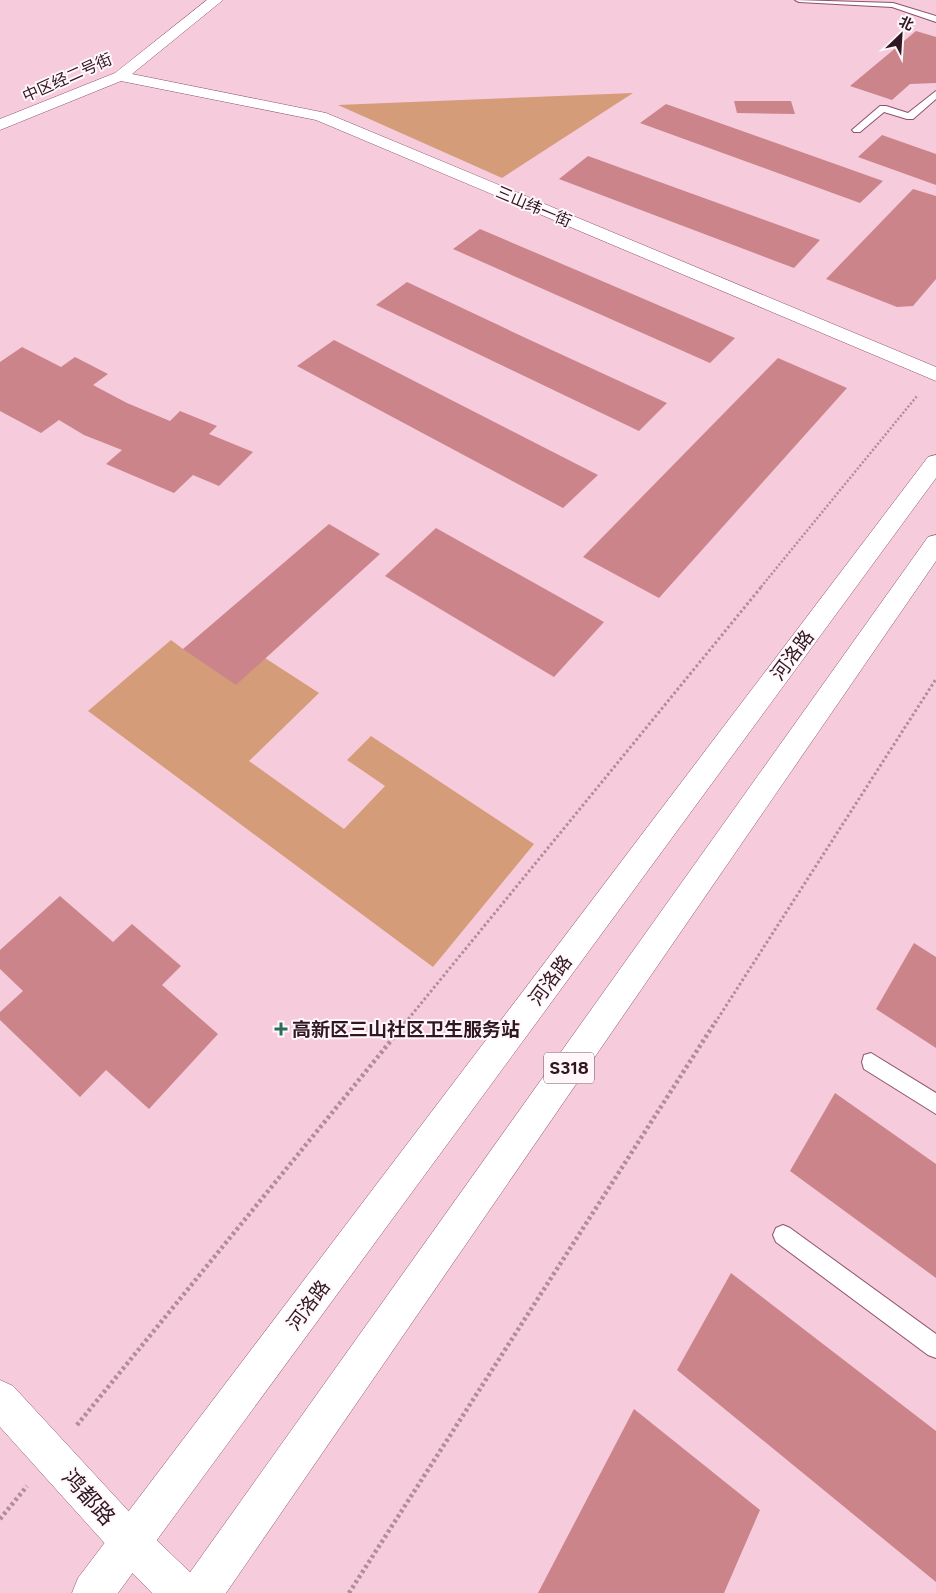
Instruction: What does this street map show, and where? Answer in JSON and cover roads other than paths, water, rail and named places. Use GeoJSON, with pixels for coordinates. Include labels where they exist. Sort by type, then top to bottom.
{"type":"FeatureCollection","features":[{"type":"Feature","properties":{"kind":"main road","name":"中区经二号街"},"geometry":{"type":"LineString","coordinates":[[0,126],[120,76],[216,0]]}},
{"type":"Feature","properties":{"kind":"main road","name":"三山纬一街"},"geometry":{"type":"LineString","coordinates":[[120,76],[320,116],[935,375]]}},
{"type":"Feature","properties":{"kind":"main road","name":"河洛路"},"geometry":{"type":"LineString","coordinates":[[92,1593],[936,462]]}},
{"type":"Feature","properties":{"kind":"main road","name":"S318"},"geometry":{"type":"LineString","coordinates":[[200,1593],[847,674],[936,543]]}},
{"type":"Feature","properties":{"kind":"main road","name":"鸿都路"},"geometry":{"type":"LineString","coordinates":[[0,1399],[131,1543],[181,1593]]}},
{"type":"Feature","properties":{"kind":"lane"},"geometry":{"type":"LineString","coordinates":[[799,0],[893,5],[936,19]]}},
{"type":"Feature","properties":{"kind":"lane"},"geometry":{"type":"LineString","coordinates":[[857,130],[883,108],[910,117],[936,94]]}},
{"type":"Feature","properties":{"kind":"lane"},"geometry":{"type":"LineString","coordinates":[[871,1062],[936,1104]]}},
{"type":"Feature","properties":{"kind":"lane"},"geometry":{"type":"LineString","coordinates":[[783,1235],[936,1347]]}},
{"type":"Feature","properties":{"kind":"place","name":"高新区三山社区卫生服务站"},"geometry":{"type":"Point","coordinates":[281,1029]}}]}
